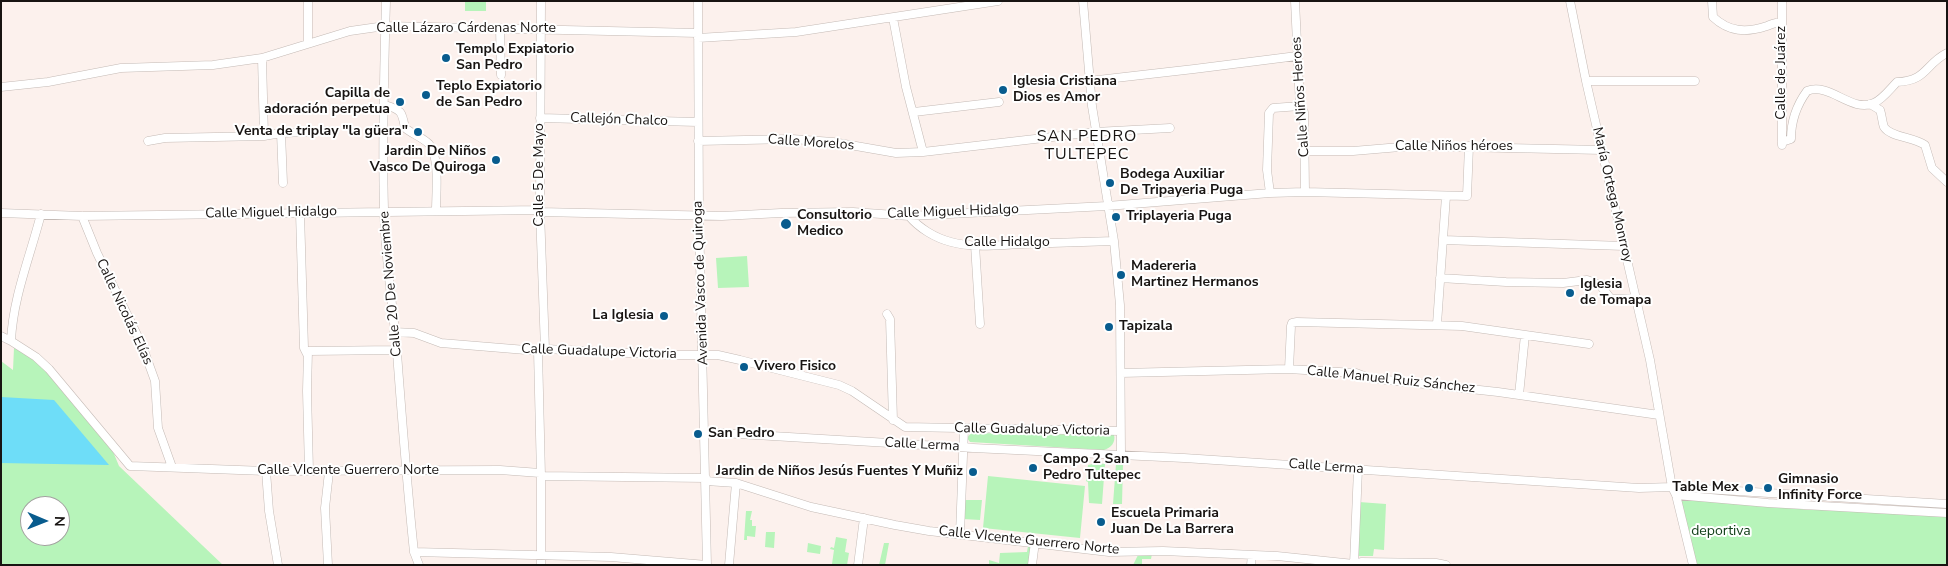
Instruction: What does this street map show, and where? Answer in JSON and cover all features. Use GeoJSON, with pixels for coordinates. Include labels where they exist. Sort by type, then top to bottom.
{"type":"FeatureCollection","features":[{"type":"Feature","properties":{"kind":"street"},"geometry":{"type":"LineString","coordinates":[[308,1],[308,44]]}},
{"type":"Feature","properties":{"kind":"street","name":"Calle 20 De Noviembre"},"geometry":{"type":"LineString","coordinates":[[386,1],[384,211],[406,472],[414,552],[418,565]]}},
{"type":"Feature","properties":{"kind":"street","name":"Calle 5 De Mayo"},"geometry":{"type":"LineString","coordinates":[[541,1],[541,565]]}},
{"type":"Feature","properties":{"kind":"street","name":"Avenida Vasco de Quiroga"},"geometry":{"type":"LineString","coordinates":[[698,1],[699,216],[707,565]]}},
{"type":"Feature","properties":{"kind":"street","name":"Calle Lázaro Cárdenas Norte"},"geometry":{"type":"LineString","coordinates":[[1,87],[48,82],[121,68],[213,65],[262,58],[350,31],[385,26],[698,35],[796,32],[998,1]]}},
{"type":"Feature","properties":{"kind":"street"},"geometry":{"type":"LineString","coordinates":[[1083,1],[1095,132],[1106,206],[1114,241],[1120,305],[1121,455]]}},
{"type":"Feature","properties":{"kind":"street","name":"Calle Niños Heroes"},"geometry":{"type":"LineString","coordinates":[[1295,1],[1300,106],[1304,112],[1306,192]]}},
{"type":"Feature","properties":{"kind":"street","name":"María Ortega Monrroy"},"geometry":{"type":"LineString","coordinates":[[1570,1],[1586,81],[1637,298],[1672,487],[1676,495],[1693,565]]}},
{"type":"Feature","properties":{"kind":"street"},"geometry":{"type":"LineString","coordinates":[[1712,1],[1713,18],[1734,30],[1750,31],[1782,22]]}},
{"type":"Feature","properties":{"kind":"street","name":"Calle de Juárez"},"geometry":{"type":"LineString","coordinates":[[1782,1],[1782,144],[1791,139],[1791,130],[1797,107],[1807,91],[1819,89],[1855,103],[1870,104]]}},
{"type":"Feature","properties":{"kind":"street"},"geometry":{"type":"LineString","coordinates":[[893,18],[906,87],[924,152]]}},
{"type":"Feature","properties":{"kind":"street"},"geometry":{"type":"LineString","coordinates":[[500,28],[500,75]]}},
{"type":"Feature","properties":{"kind":"street"},"geometry":{"type":"LineString","coordinates":[[1870,104],[1880,99],[1897,82],[1907,82],[1921,76],[1936,60],[1947,53]]}},
{"type":"Feature","properties":{"kind":"street"},"geometry":{"type":"LineString","coordinates":[[1089,81],[1297,56]]}},
{"type":"Feature","properties":{"kind":"street"},"geometry":{"type":"LineString","coordinates":[[262,58],[264,136]]}},
{"type":"Feature","properties":{"kind":"street"},"geometry":{"type":"LineString","coordinates":[[1586,81],[1695,81]]}},
{"type":"Feature","properties":{"kind":"street"},"geometry":{"type":"LineString","coordinates":[[914,112],[1000,102]]}},
{"type":"Feature","properties":{"kind":"street"},"geometry":{"type":"LineString","coordinates":[[1870,104],[1880,110],[1885,128],[1895,135],[1905,136],[1925,145],[1932,168],[1947,182]]}},
{"type":"Feature","properties":{"kind":"street"},"geometry":{"type":"LineString","coordinates":[[385,105],[399,110],[402,113],[405,128],[426,141],[433,150],[436,211]]}},
{"type":"Feature","properties":{"kind":"street"},"geometry":{"type":"LineString","coordinates":[[1270,193],[1268,170],[1269,113],[1273,108],[1300,106]]}},
{"type":"Feature","properties":{"kind":"street","name":"Callejón Chalco"},"geometry":{"type":"LineString","coordinates":[[540,118],[698,122]]}},
{"type":"Feature","properties":{"kind":"street","name":"Calle Morelos"},"geometry":{"type":"LineString","coordinates":[[698,141],[792,139],[834,142],[896,153],[924,152],[1095,132],[1170,128]]}},
{"type":"Feature","properties":{"kind":"street"},"geometry":{"type":"LineString","coordinates":[[148,141],[165,138],[264,136],[281,133],[332,131]]}},
{"type":"Feature","properties":{"kind":"street"},"geometry":{"type":"LineString","coordinates":[[281,133],[283,184]]}},
{"type":"Feature","properties":{"kind":"street","name":"Calle Niños héroes"},"geometry":{"type":"LineString","coordinates":[[1306,151],[1353,151],[1412,146],[1602,150]]}},
{"type":"Feature","properties":{"kind":"street","name":"Calle Miguel Hidalgo"},"geometry":{"type":"LineString","coordinates":[[1,213],[82,216],[384,211],[540,211],[699,216],[853,212],[909,216],[1106,206],[1270,193],[1306,192],[1466,196],[1469,146]]}},
{"type":"Feature","properties":{"kind":"street"},"geometry":{"type":"LineString","coordinates":[[1437,324],[1446,196]]}},
{"type":"Feature","properties":{"kind":"street"},"geometry":{"type":"LineString","coordinates":[[300,213],[304,348],[307,353],[309,471]]}},
{"type":"Feature","properties":{"kind":"street"},"geometry":{"type":"LineString","coordinates":[[1,336],[11,341],[12,326],[24,270],[41,214]]}},
{"type":"Feature","properties":{"kind":"street","name":"Calle Nicolás Elías"},"geometry":{"type":"LineString","coordinates":[[82,216],[96,253],[142,345],[155,381],[158,428],[172,467]]}},
{"type":"Feature","properties":{"kind":"street","name":"Calle Hidalgo"},"geometry":{"type":"LineString","coordinates":[[909,216],[916,224],[940,238],[957,244],[1114,241]]}},
{"type":"Feature","properties":{"kind":"street"},"geometry":{"type":"LineString","coordinates":[[1442,240],[1624,246]]}},
{"type":"Feature","properties":{"kind":"street"},"geometry":{"type":"LineString","coordinates":[[975,245],[980,324]]}},
{"type":"Feature","properties":{"kind":"street"},"geometry":{"type":"LineString","coordinates":[[1440,278],[1563,283],[1587,280],[1600,285],[1611,299],[1637,298]]}},
{"type":"Feature","properties":{"kind":"street"},"geometry":{"type":"LineString","coordinates":[[887,314],[890,319],[893,420]]}},
{"type":"Feature","properties":{"kind":"street"},"geometry":{"type":"LineString","coordinates":[[1289,370],[1292,323],[1437,324],[1485,328],[1589,344]]}},
{"type":"Feature","properties":{"kind":"street","name":"Calle Guadalupe Victoria"},"geometry":{"type":"LineString","coordinates":[[394,332],[414,334],[440,343],[541,350],[718,355],[838,385],[852,391],[906,427],[1120,431]]}},
{"type":"Feature","properties":{"kind":"street"},"geometry":{"type":"LineString","coordinates":[[1519,395],[1524,335]]}},
{"type":"Feature","properties":{"kind":"street","name":"Calle VIcente Guerrero Norte"},"geometry":{"type":"LineString","coordinates":[[11,341],[36,357],[49,369],[130,466],[329,472],[500,470],[541,475],[706,479],[736,484],[811,507],[929,531],[1109,552],[1139,550],[1252,555],[1315,563],[1436,563],[1445,565]]}},
{"type":"Feature","properties":{"kind":"street"},"geometry":{"type":"LineString","coordinates":[[307,353],[396,350]]}},
{"type":"Feature","properties":{"kind":"street","name":"Calle Manuel Ruiz Sánchez"},"geometry":{"type":"LineString","coordinates":[[1121,374],[1289,370],[1356,374],[1369,378],[1429,383],[1659,415]]}},
{"type":"Feature","properties":{"kind":"street"},"geometry":{"type":"LineString","coordinates":[[905,444],[906,427]]}},
{"type":"Feature","properties":{"kind":"street"},"geometry":{"type":"LineString","coordinates":[[960,534],[964,429]]}},
{"type":"Feature","properties":{"kind":"street","name":"Calle Lerma"},"geometry":{"type":"LineString","coordinates":[[705,432],[963,448],[1121,455],[1639,488],[1672,487],[1947,504]]}},
{"type":"Feature","properties":{"kind":"street"},"geometry":{"type":"LineString","coordinates":[[1358,470],[1359,564]]}},
{"type":"Feature","properties":{"kind":"street"},"geometry":{"type":"LineString","coordinates":[[266,471],[269,511],[278,565]]}},
{"type":"Feature","properties":{"kind":"street"},"geometry":{"type":"LineString","coordinates":[[328,565],[325,508],[329,472]]}},
{"type":"Feature","properties":{"kind":"street"},"geometry":{"type":"LineString","coordinates":[[729,565],[736,484]]}},
{"type":"Feature","properties":{"kind":"street"},"geometry":{"type":"LineString","coordinates":[[1676,495],[1947,513]]}},
{"type":"Feature","properties":{"kind":"street"},"geometry":{"type":"LineString","coordinates":[[1868,509],[1869,499]]}},
{"type":"Feature","properties":{"kind":"street"},"geometry":{"type":"LineString","coordinates":[[858,565],[864,518]]}},
{"type":"Feature","properties":{"kind":"street"},"geometry":{"type":"LineString","coordinates":[[1032,565],[1037,543]]}},
{"type":"Feature","properties":{"kind":"street"},"geometry":{"type":"LineString","coordinates":[[1036,565],[1037,543]]}},
{"type":"Feature","properties":{"kind":"street"},"geometry":{"type":"LineString","coordinates":[[414,552],[611,557],[707,565]]}},
{"type":"Feature","properties":{"kind":"street"},"geometry":{"type":"LineString","coordinates":[[1251,565],[1252,555]]}},
{"type":"Feature","properties":{"kind":"green space"},"geometry":{"type":"Polygon","coordinates":[[[465,1],[486,1],[486,11],[465,11],[465,1]]]}},
{"type":"Feature","properties":{"kind":"green space"},"geometry":{"type":"Polygon","coordinates":[[[747,256],[749,287],[718,288],[716,258],[747,256]]]}},
{"type":"Feature","properties":{"kind":"green space"},"geometry":{"type":"Polygon","coordinates":[[[14,348],[26,353],[42,365],[112,449],[119,466],[223,565],[1,565],[1,361],[13,370],[14,348]]]}},
{"type":"Feature","properties":{"kind":"green space"},"geometry":{"type":"Polygon","coordinates":[[[971,433],[1114,435],[1114,440],[1109,448],[1104,450],[970,442],[967,438],[971,433]]]}},
{"type":"Feature","properties":{"kind":"green space"},"geometry":{"type":"Polygon","coordinates":[[[1105,464],[1102,504],[1089,503],[1088,482],[1086,481],[1088,465],[1105,464]]]}},
{"type":"Feature","properties":{"kind":"green space"},"geometry":{"type":"Polygon","coordinates":[[[1116,464],[1123,464],[1122,504],[1113,504],[1116,464]]]}},
{"type":"Feature","properties":{"kind":"green space"},"geometry":{"type":"Polygon","coordinates":[[[988,476],[1085,486],[1080,538],[983,528],[988,476]]]}},
{"type":"Feature","properties":{"kind":"green space","name":"deportiva"},"geometry":{"type":"Polygon","coordinates":[[[1679,495],[1809,510],[1947,509],[1947,565],[1696,565],[1679,495]]]}},
{"type":"Feature","properties":{"kind":"green space"},"geometry":{"type":"Polygon","coordinates":[[[964,500],[982,500],[980,520],[963,519],[964,500]]]}},
{"type":"Feature","properties":{"kind":"green space"},"geometry":{"type":"Polygon","coordinates":[[[1359,502],[1386,504],[1384,550],[1374,549],[1373,556],[1358,556],[1359,502]]]}},
{"type":"Feature","properties":{"kind":"green space"},"geometry":{"type":"Polygon","coordinates":[[[746,511],[752,511],[750,520],[752,520],[752,526],[756,526],[755,537],[747,536],[747,540],[744,540],[746,511]]]}},
{"type":"Feature","properties":{"kind":"green space"},"geometry":{"type":"Polygon","coordinates":[[[766,532],[775,532],[774,548],[765,547],[766,532]]]}},
{"type":"Feature","properties":{"kind":"green space"},"geometry":{"type":"Polygon","coordinates":[[[836,537],[847,539],[845,552],[849,553],[847,565],[830,565],[832,564],[834,550],[830,549],[831,547],[834,548],[836,537]]]}},
{"type":"Feature","properties":{"kind":"green space"},"geometry":{"type":"Polygon","coordinates":[[[808,543],[821,546],[820,554],[807,552],[808,543]]]}},
{"type":"Feature","properties":{"kind":"green space"},"geometry":{"type":"Polygon","coordinates":[[[884,543],[889,543],[885,565],[879,565],[884,543]]]}},
{"type":"Feature","properties":{"kind":"green space"},"geometry":{"type":"Polygon","coordinates":[[[1028,546],[1033,547],[1030,565],[989,565],[989,560],[999,563],[1000,553],[1027,552],[1028,546]]]}},
{"type":"Feature","properties":{"kind":"green space"},"geometry":{"type":"Polygon","coordinates":[[[1139,553],[1152,554],[1151,559],[1142,559],[1142,565],[1133,565],[1139,553]]]}},
{"type":"Feature","properties":{"kind":"water"},"geometry":{"type":"Polygon","coordinates":[[[1,397],[54,400],[109,465],[1,463],[1,397]]]}},
{"type":"Feature","properties":{"kind":"place","name":"Templo Expiatorio San Pedro"},"geometry":{"type":"Point","coordinates":[446,58]}},
{"type":"Feature","properties":{"kind":"place","name":"Iglesia Cristiana Dios es Amor"},"geometry":{"type":"Point","coordinates":[1003,90]}},
{"type":"Feature","properties":{"kind":"place","name":"Teplo Expiatorio de San Pedro"},"geometry":{"type":"Point","coordinates":[426,95]}},
{"type":"Feature","properties":{"kind":"place","name":"Capilla de adoración perpetua"},"geometry":{"type":"Point","coordinates":[400,102]}},
{"type":"Feature","properties":{"kind":"place","name":"Venta de triplay \"la güera\""},"geometry":{"type":"Point","coordinates":[418,132]}},
{"type":"Feature","properties":{"kind":"place","name":"Jardin De Niños Vasco De Quiroga"},"geometry":{"type":"Point","coordinates":[496,160]}},
{"type":"Feature","properties":{"kind":"place","name":"Bodega Auxiliar De Tripayeria Puga"},"geometry":{"type":"Point","coordinates":[1110,183]}},
{"type":"Feature","properties":{"kind":"place","name":"Triplayeria Puga"},"geometry":{"type":"Point","coordinates":[1116,217]}},
{"type":"Feature","properties":{"kind":"place","name":"Consultorio Medico"},"geometry":{"type":"Point","coordinates":[786,224]}},
{"type":"Feature","properties":{"kind":"place","name":"Madereria Martinez Hermanos"},"geometry":{"type":"Point","coordinates":[1121,275]}},
{"type":"Feature","properties":{"kind":"place","name":"Iglesia de Tomapa"},"geometry":{"type":"Point","coordinates":[1570,293]}},
{"type":"Feature","properties":{"kind":"place","name":"La Iglesia"},"geometry":{"type":"Point","coordinates":[664,316]}},
{"type":"Feature","properties":{"kind":"place","name":"Tapizala"},"geometry":{"type":"Point","coordinates":[1109,327]}},
{"type":"Feature","properties":{"kind":"place","name":"Vivero Fisico"},"geometry":{"type":"Point","coordinates":[744,367]}},
{"type":"Feature","properties":{"kind":"place","name":"San Pedro"},"geometry":{"type":"Point","coordinates":[698,434]}},
{"type":"Feature","properties":{"kind":"place","name":"Campo 2 San Pedro Tultepec"},"geometry":{"type":"Point","coordinates":[1033,468]}},
{"type":"Feature","properties":{"kind":"place","name":"Jardin de Niños Jesús Fuentes Y Muñiz"},"geometry":{"type":"Point","coordinates":[973,472]}},
{"type":"Feature","properties":{"kind":"place","name":"Table Mex"},"geometry":{"type":"Point","coordinates":[1749,488]}},
{"type":"Feature","properties":{"kind":"place","name":"Gimnasio Infinity Force"},"geometry":{"type":"Point","coordinates":[1768,488]}},
{"type":"Feature","properties":{"kind":"place","name":"Escuela Primaria Juan De La Barrera"},"geometry":{"type":"Point","coordinates":[1101,522]}},
{"type":"Feature","properties":{"kind":"district","name":"SAN PEDRO TULTEPEC"},"geometry":{"type":"Point","coordinates":[1087,146]}}]}
